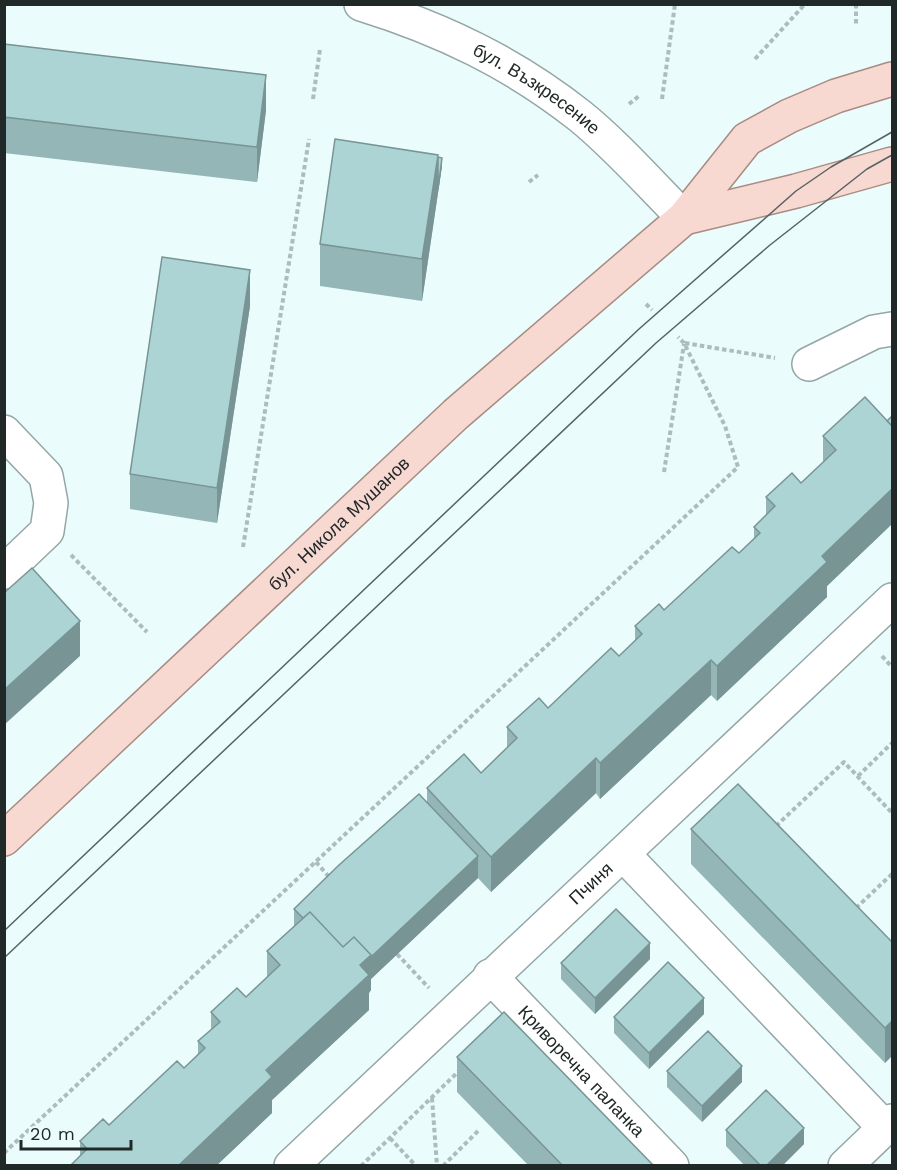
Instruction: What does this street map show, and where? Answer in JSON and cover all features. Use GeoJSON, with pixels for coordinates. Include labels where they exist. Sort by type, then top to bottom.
{"type":"FeatureCollection","features":[{"type":"Feature","properties":{"kind":"main road"},"geometry":{"type":"LineString","coordinates":[[684,218],[747,139],[789,116],[827,100],[892,79]]}},
{"type":"Feature","properties":{"kind":"main road"},"geometry":{"type":"LineString","coordinates":[[684,218],[796,191],[892,164]]}},
{"type":"Feature","properties":{"kind":"main road","name":"бул. Никола Мушанов"},"geometry":{"type":"LineString","coordinates":[[4,840],[456,414],[684,218]]}},
{"type":"Feature","properties":{"kind":"street","name":"бул. Възкресение"},"geometry":{"type":"LineString","coordinates":[[361,4],[408,19],[464,42],[522,75],[595,129],[684,218]]}},
{"type":"Feature","properties":{"kind":"street"},"geometry":{"type":"LineString","coordinates":[[809,364],[874,332],[892,329]]}},
{"type":"Feature","properties":{"kind":"street"},"geometry":{"type":"LineString","coordinates":[[4,432],[46,476],[51,503],[47,531],[4,572]]}},
{"type":"Feature","properties":{"kind":"street","name":"Пчиня"},"geometry":{"type":"LineString","coordinates":[[291,1166],[622,854],[725,779],[892,600]]}},
{"type":"Feature","properties":{"kind":"street"},"geometry":{"type":"LineString","coordinates":[[622,854],[889,1124],[845,1166]]}},
{"type":"Feature","properties":{"kind":"street","name":"Криворечна паланка"},"geometry":{"type":"LineString","coordinates":[[490,976],[672,1166]]}},
{"type":"Feature","properties":{"kind":"path"},"geometry":{"type":"LineString","coordinates":[[662,99],[675,4]]}},
{"type":"Feature","properties":{"kind":"path"},"geometry":{"type":"LineString","coordinates":[[755,59],[805,4]]}},
{"type":"Feature","properties":{"kind":"path"},"geometry":{"type":"LineString","coordinates":[[856,4],[856,24]]}},
{"type":"Feature","properties":{"kind":"path"},"geometry":{"type":"LineString","coordinates":[[313,99],[320,49]]}},
{"type":"Feature","properties":{"kind":"path"},"geometry":{"type":"LineString","coordinates":[[629,104],[639,96]]}},
{"type":"Feature","properties":{"kind":"path"},"geometry":{"type":"LineString","coordinates":[[243,547],[309,139]]}},
{"type":"Feature","properties":{"kind":"path"},"geometry":{"type":"LineString","coordinates":[[529,182],[538,175]]}},
{"type":"Feature","properties":{"kind":"path"},"geometry":{"type":"LineString","coordinates":[[646,304],[652,310]]}},
{"type":"Feature","properties":{"kind":"path"},"geometry":{"type":"LineString","coordinates":[[4,1153],[738,467],[725,426],[684,343],[678,337]]}},
{"type":"Feature","properties":{"kind":"path"},"geometry":{"type":"LineString","coordinates":[[684,343],[809,364]]}},
{"type":"Feature","properties":{"kind":"path"},"geometry":{"type":"LineString","coordinates":[[663,472],[684,343]]}},
{"type":"Feature","properties":{"kind":"path"},"geometry":{"type":"LineString","coordinates":[[47,531],[147,632]]}},
{"type":"Feature","properties":{"kind":"path"},"geometry":{"type":"LineString","coordinates":[[858,776],[892,743]]}},
{"type":"Feature","properties":{"kind":"path"},"geometry":{"type":"LineString","coordinates":[[772,829],[844,762],[892,813]]}},
{"type":"Feature","properties":{"kind":"path"},"geometry":{"type":"LineString","coordinates":[[316,862],[331,879]]}},
{"type":"Feature","properties":{"kind":"path"},"geometry":{"type":"LineString","coordinates":[[850,913],[892,874]]}},
{"type":"Feature","properties":{"kind":"path"},"geometry":{"type":"LineString","coordinates":[[397,954],[452,1013]]}},
{"type":"Feature","properties":{"kind":"path"},"geometry":{"type":"LineString","coordinates":[[361,1166],[465,1065]]}},
{"type":"Feature","properties":{"kind":"path"},"geometry":{"type":"LineString","coordinates":[[432,1097],[437,1166]]}},
{"type":"Feature","properties":{"kind":"path"},"geometry":{"type":"LineString","coordinates":[[443,1166],[478,1131]]}},
{"type":"Feature","properties":{"kind":"path"},"geometry":{"type":"LineString","coordinates":[[390,1138],[416,1166]]}},
{"type":"Feature","properties":{"kind":"building"},"geometry":{"type":"Polygon","coordinates":[[[4,44],[266,75],[257,147],[4,117],[4,44]]]}},
{"type":"Feature","properties":{"kind":"building"},"geometry":{"type":"Polygon","coordinates":[[[335,139],[438,155],[422,259],[320,244],[335,139]]]}},
{"type":"Feature","properties":{"kind":"building"},"geometry":{"type":"Polygon","coordinates":[[[438,157],[442,158],[438,189],[438,157]]]}},
{"type":"Feature","properties":{"kind":"building"},"geometry":{"type":"Polygon","coordinates":[[[162,257],[250,270],[217,488],[130,474],[162,257]]]}},
{"type":"Feature","properties":{"kind":"building"},"geometry":{"type":"Polygon","coordinates":[[[865,397],[892,426],[892,489],[822,556],[827,562],[717,666],[711,660],[600,763],[596,758],[491,857],[427,788],[464,754],[481,773],[517,738],[507,727],[539,698],[548,708],[611,648],[619,656],[642,634],[635,626],[659,604],[664,610],[732,547],[739,553],[760,533],[754,527],[775,506],[766,497],[792,473],[801,483],[836,450],[823,436],[865,397]]]}},
{"type":"Feature","properties":{"kind":"building"},"geometry":{"type":"Polygon","coordinates":[[[892,416],[892,426],[887,421],[892,416]]]}},
{"type":"Feature","properties":{"kind":"building"},"geometry":{"type":"Polygon","coordinates":[[[32,568],[80,621],[4,690],[4,593],[32,568]]]}},
{"type":"Feature","properties":{"kind":"building"},"geometry":{"type":"Polygon","coordinates":[[[738,784],[892,942],[892,1021],[885,1028],[691,829],[738,784]]]}},
{"type":"Feature","properties":{"kind":"building"},"geometry":{"type":"Polygon","coordinates":[[[419,794],[478,856],[371,957],[354,937],[343,947],[310,912],[303,918],[294,909],[339,865],[419,794]]]}},
{"type":"Feature","properties":{"kind":"building"},"geometry":{"type":"Polygon","coordinates":[[[616,909],[650,943],[595,998],[561,963],[616,909]]]}},
{"type":"Feature","properties":{"kind":"building"},"geometry":{"type":"Polygon","coordinates":[[[310,912],[343,947],[354,937],[371,955],[360,965],[369,975],[266,1070],[272,1077],[178,1166],[70,1166],[87,1149],[80,1141],[103,1119],[109,1125],[177,1061],[184,1068],[205,1048],[198,1041],[220,1022],[211,1012],[237,988],[246,997],[280,965],[267,951],[310,912]]]}},
{"type":"Feature","properties":{"kind":"building"},"geometry":{"type":"Polygon","coordinates":[[[668,962],[704,998],[649,1053],[614,1017],[668,962]]]}},
{"type":"Feature","properties":{"kind":"building"},"geometry":{"type":"Polygon","coordinates":[[[504,1012],[654,1166],[563,1166],[457,1057],[504,1012]]]}},
{"type":"Feature","properties":{"kind":"building"},"geometry":{"type":"Polygon","coordinates":[[[708,1031],[742,1066],[702,1106],[667,1071],[708,1031]]]}},
{"type":"Feature","properties":{"kind":"building"},"geometry":{"type":"Polygon","coordinates":[[[766,1090],[804,1128],[766,1166],[761,1166],[726,1130],[766,1090]]]}},
{"type":"Feature","properties":{"kind":"tram line"},"geometry":{"type":"LineString","coordinates":[[4,931],[639,329],[796,191],[831,167],[892,132]]}},
{"type":"Feature","properties":{"kind":"tram line"},"geometry":{"type":"LineString","coordinates":[[4,958],[656,343],[770,245],[867,169],[892,155]]}}]}
